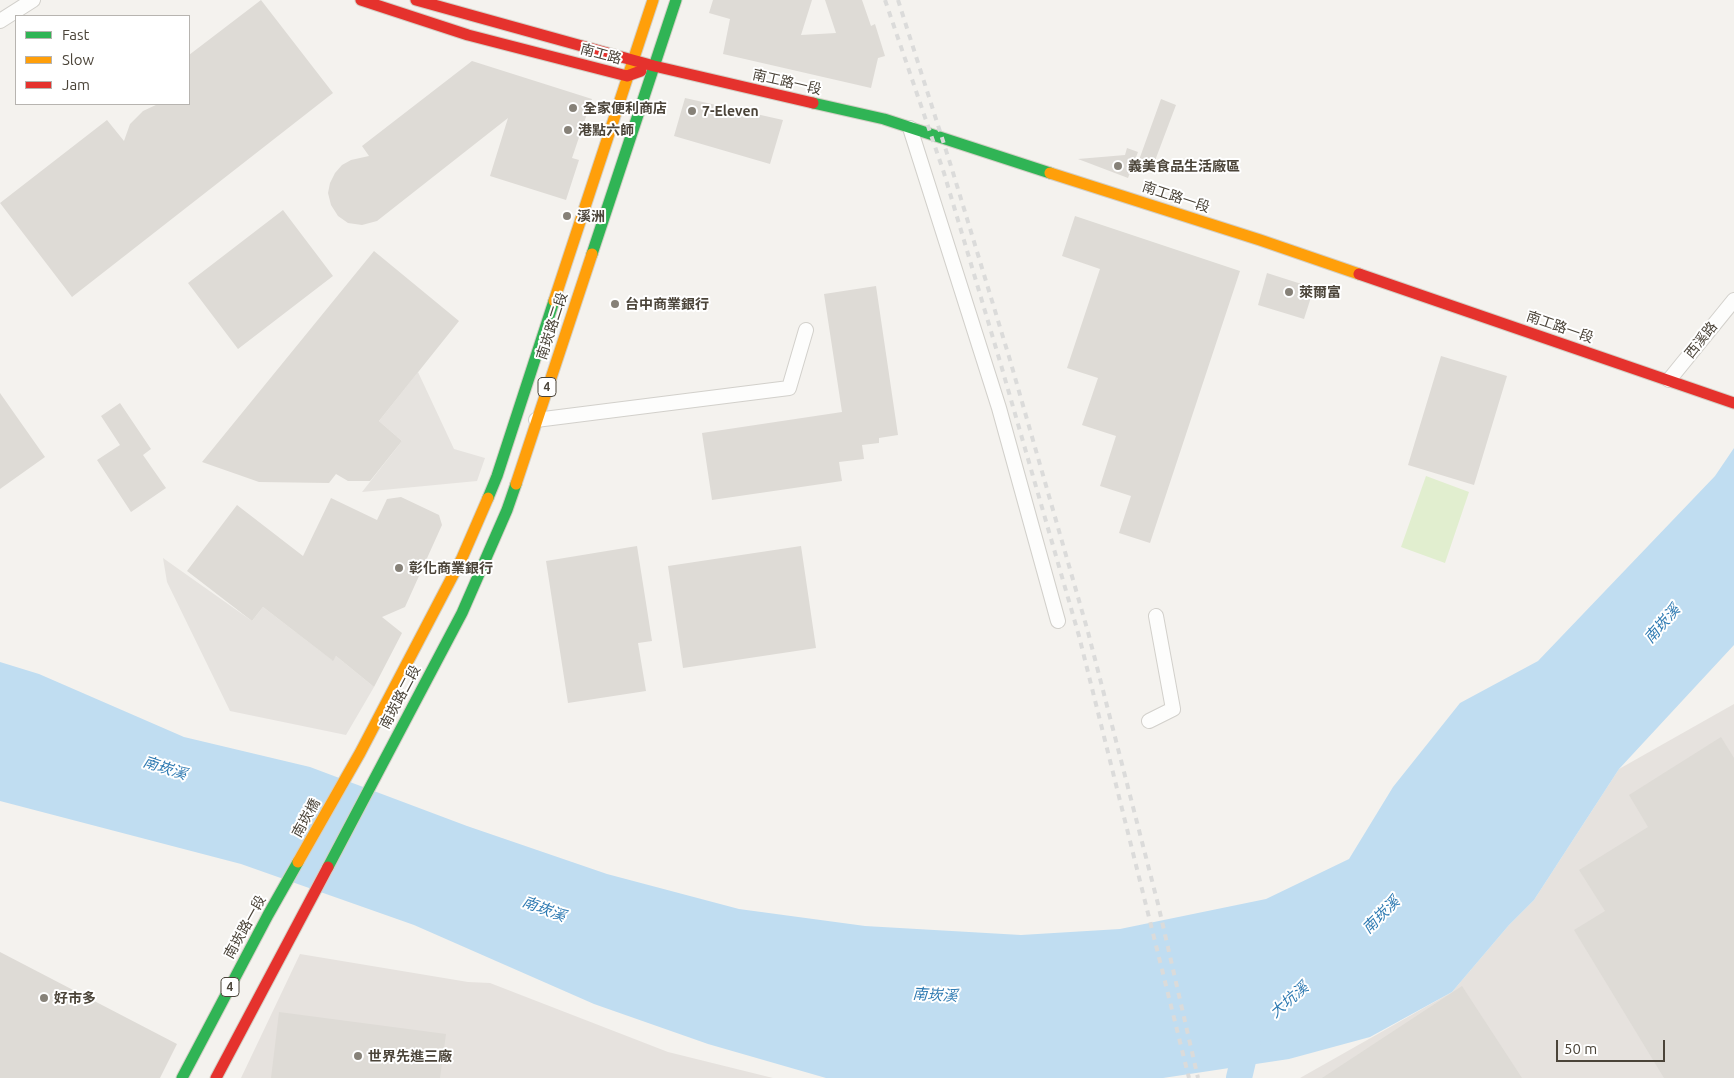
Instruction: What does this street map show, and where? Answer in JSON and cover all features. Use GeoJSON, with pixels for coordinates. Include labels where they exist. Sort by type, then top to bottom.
{"type":"FeatureCollection","features":[{"type":"Feature","properties":{"kind":"main road","name":"南工路"},"geometry":{"type":"LineString","coordinates":[[361,0],[468,35],[627,76],[654,66]]}},
{"type":"Feature","properties":{"kind":"main road","name":"南工路"},"geometry":{"type":"LineString","coordinates":[[416,0],[654,66]]}},
{"type":"Feature","properties":{"kind":"main road","name":"南崁路二段"},"geometry":{"type":"LineString","coordinates":[[360,753],[382,707],[462,558],[497,476],[653,0]]}},
{"type":"Feature","properties":{"kind":"main road","name":"南崁路二段"},"geometry":{"type":"LineString","coordinates":[[216,1078],[466,604],[506,510],[676,0]]}},
{"type":"Feature","properties":{"kind":"main road","name":"南工路一段"},"geometry":{"type":"LineString","coordinates":[[654,66],[884,119],[1260,240],[1734,403]]}},
{"type":"Feature","properties":{"kind":"main road","name":"南崁橋"},"geometry":{"type":"LineString","coordinates":[[279,897],[360,753]]}},
{"type":"Feature","properties":{"kind":"main road","name":"南崁路一段"},"geometry":{"type":"LineString","coordinates":[[182,1078],[279,897]]}},
{"type":"Feature","properties":{"kind":"street"},"geometry":{"type":"LineString","coordinates":[[0,21],[33,0]]}},
{"type":"Feature","properties":{"kind":"street"},"geometry":{"type":"LineString","coordinates":[[910,128],[999,408],[1058,621]]}},
{"type":"Feature","properties":{"kind":"street","name":"西溪路"},"geometry":{"type":"LineString","coordinates":[[1675,383],[1734,300]]}},
{"type":"Feature","properties":{"kind":"street"},"geometry":{"type":"LineString","coordinates":[[536,420],[788,388],[806,330]]}},
{"type":"Feature","properties":{"kind":"street"},"geometry":{"type":"LineString","coordinates":[[1149,721],[1173,709],[1156,616]]}},
{"type":"Feature","properties":{"kind":"shaded area"},"geometry":{"type":"Polygon","coordinates":[[[418,372],[454,449],[485,458],[477,481],[362,492],[402,441],[379,421],[418,372]]]}},
{"type":"Feature","properties":{"kind":"shaded area"},"geometry":{"type":"Polygon","coordinates":[[[163,558],[252,621],[263,607],[332,660],[336,656],[374,687],[346,735],[230,711],[167,582],[163,558]]]}},
{"type":"Feature","properties":{"kind":"shaded area"},"geometry":{"type":"Polygon","coordinates":[[[1734,704],[1734,1078],[1300,1078],[1452,992],[1509,925],[1534,900],[1619,769],[1734,704]]]}},
{"type":"Feature","properties":{"kind":"shaded area"},"geometry":{"type":"Polygon","coordinates":[[[300,954],[468,982],[490,983],[668,1052],[773,1078],[241,1078],[300,954]]]}},
{"type":"Feature","properties":{"kind":"green space"},"geometry":{"type":"Polygon","coordinates":[[[1426,476],[1469,492],[1445,563],[1401,547],[1426,476]]]}},
{"type":"Feature","properties":{"kind":"water","name":"南崁溪"},"geometry":{"type":"Polygon","coordinates":[[[1734,448],[1734,645],[1619,769],[1534,900],[1509,925],[1452,992],[1370,1037],[1289,1059],[1163,1078],[826,1078],[708,1044],[594,1004],[414,925],[241,864],[0,801],[0,662],[39,674],[184,737],[310,767],[467,826],[607,874],[739,909],[865,926],[1021,935],[1120,929],[1266,899],[1349,859],[1393,787],[1460,703],[1538,661],[1715,476],[1734,448]]]}},
{"type":"Feature","properties":{"kind":"building"},"geometry":{"type":"Polygon","coordinates":[[[261,0],[333,93],[72,297],[0,203],[107,120],[124,141],[130,124],[143,111],[156,105],[190,105],[190,54],[261,0]]]}},
{"type":"Feature","properties":{"kind":"building"},"geometry":{"type":"Polygon","coordinates":[[[713,0],[812,0],[801,35],[836,33],[825,0],[862,0],[871,26],[875,24],[885,56],[878,58],[871,88],[723,54],[730,19],[709,13],[713,0]]]}},
{"type":"Feature","properties":{"kind":"building"},"geometry":{"type":"Polygon","coordinates":[[[472,61],[592,99],[572,158],[579,160],[566,200],[490,176],[508,118],[377,221],[362,225],[348,223],[338,216],[331,205],[328,193],[335,173],[342,165],[351,160],[369,156],[362,146],[472,61]]]}},
{"type":"Feature","properties":{"kind":"building"},"geometry":{"type":"Polygon","coordinates":[[[685,98],[783,120],[770,164],[674,136],[685,98]]]}},
{"type":"Feature","properties":{"kind":"building"},"geometry":{"type":"Polygon","coordinates":[[[1161,99],[1176,105],[1153,166],[1139,160],[1161,99]]]}},
{"type":"Feature","properties":{"kind":"building"},"geometry":{"type":"Polygon","coordinates":[[[1127,148],[1138,152],[1128,178],[1078,159],[1125,155],[1127,148]]]}},
{"type":"Feature","properties":{"kind":"building"},"geometry":{"type":"Polygon","coordinates":[[[283,210],[333,276],[238,349],[188,283],[283,210]]]}},
{"type":"Feature","properties":{"kind":"building"},"geometry":{"type":"Polygon","coordinates":[[[1075,216],[1240,271],[1150,543],[1119,533],[1131,496],[1100,486],[1116,436],[1082,425],[1098,378],[1067,368],[1100,269],[1062,256],[1075,216]]]}},
{"type":"Feature","properties":{"kind":"building"},"geometry":{"type":"Polygon","coordinates":[[[374,251],[459,321],[379,421],[402,441],[370,481],[348,481],[336,474],[329,483],[259,482],[202,462],[374,251]]]}},
{"type":"Feature","properties":{"kind":"building"},"geometry":{"type":"Polygon","coordinates":[[[1267,273],[1314,288],[1304,319],[1258,305],[1267,273]]]}},
{"type":"Feature","properties":{"kind":"building"},"geometry":{"type":"Polygon","coordinates":[[[876,286],[898,435],[879,438],[879,443],[862,445],[864,459],[839,462],[842,481],[712,500],[702,433],[842,412],[824,294],[876,286]]]}},
{"type":"Feature","properties":{"kind":"building"},"geometry":{"type":"Polygon","coordinates":[[[1441,356],[1507,376],[1474,485],[1408,465],[1441,356]]]}},
{"type":"Feature","properties":{"kind":"building"},"geometry":{"type":"Polygon","coordinates":[[[0,393],[45,457],[0,489],[0,393]]]}},
{"type":"Feature","properties":{"kind":"building"},"geometry":{"type":"Polygon","coordinates":[[[120,403],[151,449],[143,455],[166,488],[131,512],[97,460],[120,445],[101,416],[120,403]]]}},
{"type":"Feature","properties":{"kind":"building"},"geometry":{"type":"Polygon","coordinates":[[[401,497],[439,515],[442,525],[405,607],[382,617],[402,633],[374,687],[336,656],[333,661],[263,607],[252,621],[187,571],[237,505],[303,556],[331,498],[377,520],[387,499],[401,497]]]}},
{"type":"Feature","properties":{"kind":"building"},"geometry":{"type":"Polygon","coordinates":[[[637,546],[652,641],[638,643],[646,691],[568,703],[546,561],[637,546]]]}},
{"type":"Feature","properties":{"kind":"building"},"geometry":{"type":"Polygon","coordinates":[[[801,546],[816,648],[683,668],[668,566],[801,546]]]}},
{"type":"Feature","properties":{"kind":"building"},"geometry":{"type":"Polygon","coordinates":[[[1721,737],[1734,758],[1734,1078],[1664,1078],[1574,930],[1605,911],[1579,870],[1648,827],[1629,795],[1721,737]]]}},
{"type":"Feature","properties":{"kind":"building","name":"好市多"},"geometry":{"type":"Polygon","coordinates":[[[0,952],[177,1044],[160,1078],[0,1078],[0,952]]]}},
{"type":"Feature","properties":{"kind":"building"},"geometry":{"type":"Polygon","coordinates":[[[1462,986],[1522,1078],[1322,1078],[1462,986]]]}},
{"type":"Feature","properties":{"kind":"building","name":"世界先進三廠"},"geometry":{"type":"Polygon","coordinates":[[[279,1012],[446,1034],[440,1078],[271,1078],[279,1012]]]}},
{"type":"Feature","properties":{"kind":"waterway","name":"大坑溪"},"geometry":{"type":"LineString","coordinates":[[1239,1078],[1251,1033]]}},
{"type":"Feature","properties":{"kind":"railway"},"geometry":{"type":"LineString","coordinates":[[885,0],[944,173],[1079,636],[1189,1078]]}},
{"type":"Feature","properties":{"kind":"railway"},"geometry":{"type":"LineString","coordinates":[[898,0],[1010,360],[1088,632],[1158,904],[1198,1078]]}},
{"type":"Feature","properties":{"kind":"traffic: fast"},"geometry":{"type":"LineString","coordinates":[[592,254],[676,0]]}},
{"type":"Feature","properties":{"kind":"traffic: fast"},"geometry":{"type":"LineString","coordinates":[[813,103],[884,119],[1050,173]]}},
{"type":"Feature","properties":{"kind":"traffic: fast"},"geometry":{"type":"LineString","coordinates":[[488,498],[497,476],[554,301]]}},
{"type":"Feature","properties":{"kind":"traffic: fast"},"geometry":{"type":"LineString","coordinates":[[328,867],[462,613],[507,510],[516,484]]}},
{"type":"Feature","properties":{"kind":"traffic: fast"},"geometry":{"type":"LineString","coordinates":[[182,1078],[298,862]]}},
{"type":"Feature","properties":{"kind":"traffic: slow"},"geometry":{"type":"LineString","coordinates":[[554,301],[653,0]]}},
{"type":"Feature","properties":{"kind":"traffic: slow"},"geometry":{"type":"LineString","coordinates":[[1050,173],[1260,240],[1359,274]]}},
{"type":"Feature","properties":{"kind":"traffic: slow"},"geometry":{"type":"LineString","coordinates":[[516,484],[592,254]]}},
{"type":"Feature","properties":{"kind":"traffic: slow"},"geometry":{"type":"LineString","coordinates":[[298,862],[360,753],[462,558],[488,498]]}},
{"type":"Feature","properties":{"kind":"traffic: jam"},"geometry":{"type":"LineString","coordinates":[[361,0],[468,35],[627,76],[641,71]]}},
{"type":"Feature","properties":{"kind":"traffic: jam"},"geometry":{"type":"LineString","coordinates":[[416,0],[654,66],[813,103]]}},
{"type":"Feature","properties":{"kind":"traffic: jam"},"geometry":{"type":"LineString","coordinates":[[1359,274],[1734,403]]}},
{"type":"Feature","properties":{"kind":"traffic: jam"},"geometry":{"type":"LineString","coordinates":[[216,1078],[328,867]]}},
{"type":"Feature","properties":{"kind":"place","name":"全家便利商店"},"geometry":{"type":"Point","coordinates":[573,108]}},
{"type":"Feature","properties":{"kind":"place","name":"7-Eleven"},"geometry":{"type":"Point","coordinates":[692,111]}},
{"type":"Feature","properties":{"kind":"place","name":"港點六師"},"geometry":{"type":"Point","coordinates":[568,130]}},
{"type":"Feature","properties":{"kind":"place","name":"義美食品生活廠區"},"geometry":{"type":"Point","coordinates":[1118,166]}},
{"type":"Feature","properties":{"kind":"place","name":"溪洲"},"geometry":{"type":"Point","coordinates":[567,216]}},
{"type":"Feature","properties":{"kind":"place","name":"萊爾富"},"geometry":{"type":"Point","coordinates":[1289,292]}},
{"type":"Feature","properties":{"kind":"place","name":"台中商業銀行"},"geometry":{"type":"Point","coordinates":[615,304]}},
{"type":"Feature","properties":{"kind":"place","name":"彰化商業銀行"},"geometry":{"type":"Point","coordinates":[399,568]}},
{"type":"Feature","properties":{"kind":"place","name":"好市多"},"geometry":{"type":"Point","coordinates":[44,998]}},
{"type":"Feature","properties":{"kind":"place","name":"世界先進三廠"},"geometry":{"type":"Point","coordinates":[358,1056]}}]}
